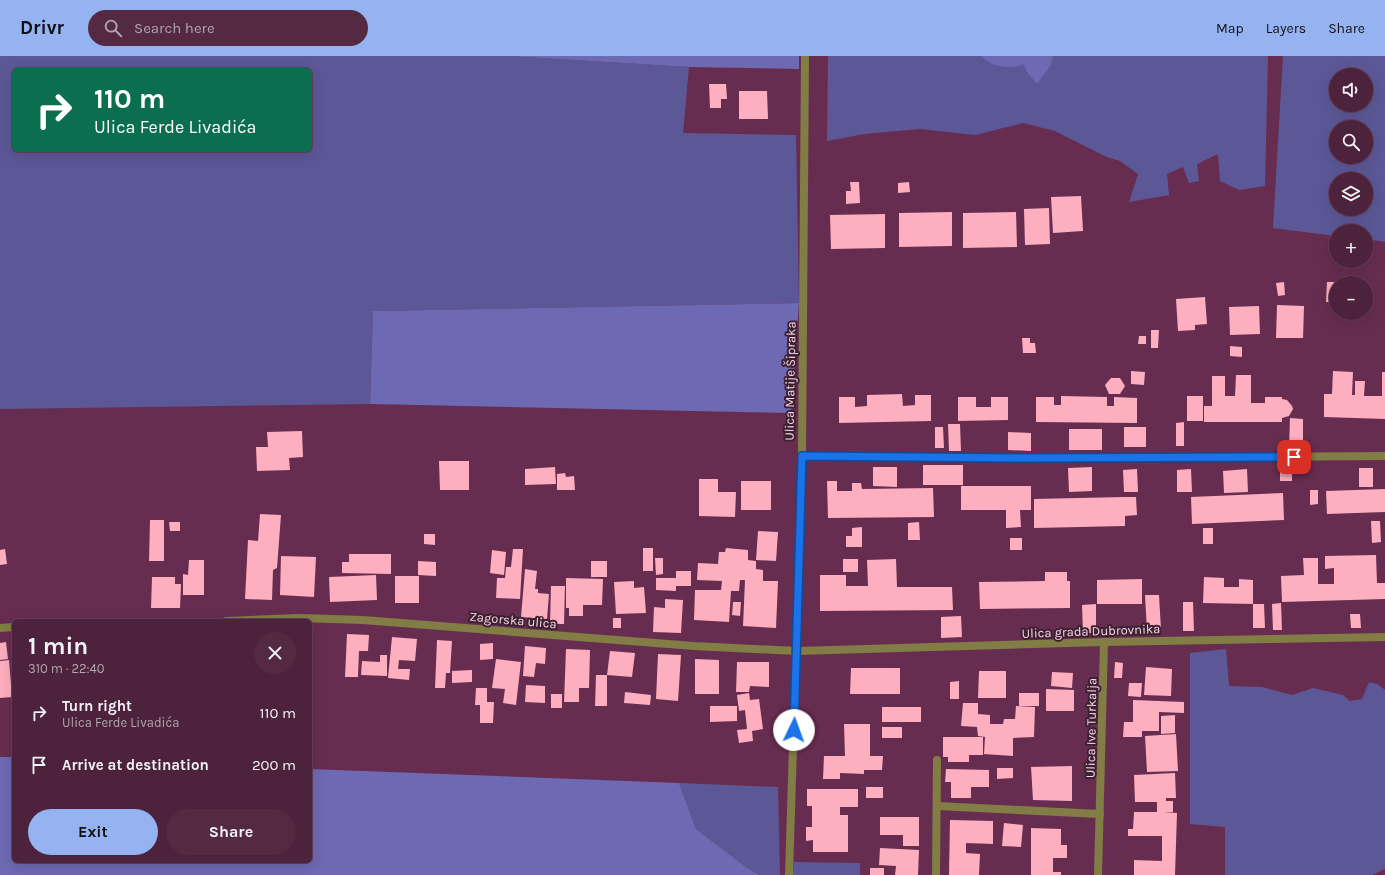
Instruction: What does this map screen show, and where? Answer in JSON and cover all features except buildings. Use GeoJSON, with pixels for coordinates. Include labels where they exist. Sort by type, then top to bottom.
{"type":"FeatureCollection","features":[{"type":"Feature","properties":{"kind":"street","name":"Ulica Matije Šipraka"},"geometry":{"type":"LineString","coordinates":[[789,875],[802,456],[804,56]]}},
{"type":"Feature","properties":{"kind":"street"},"geometry":{"type":"LineString","coordinates":[[802,456],[1042,458],[1385,456]]}},
{"type":"Feature","properties":{"kind":"street","name":"Zagorska ulica"},"geometry":{"type":"LineString","coordinates":[[274,619],[298,618],[363,620],[686,645],[797,651]]}},
{"type":"Feature","properties":{"kind":"street"},"geometry":{"type":"LineString","coordinates":[[0,628],[12,627]]}},
{"type":"Feature","properties":{"kind":"street","name":"Ulica grada Dubrovnika"},"geometry":{"type":"LineString","coordinates":[[797,651],[1104,642],[1385,637]]}},
{"type":"Feature","properties":{"kind":"street","name":"Ulica Ive Turkalja"},"geometry":{"type":"LineString","coordinates":[[1098,875],[1104,642]]}},
{"type":"Feature","properties":{"kind":"street"},"geometry":{"type":"LineString","coordinates":[[936,875],[937,760]]}},
{"type":"Feature","properties":{"kind":"street"},"geometry":{"type":"LineString","coordinates":[[937,806],[1100,814]]}},
{"type":"Feature","properties":{"kind":"shaded area"},"geometry":{"type":"Polygon","coordinates":[[[0,56],[507,56],[689,67],[683,133],[796,135],[799,303],[373,311],[370,404],[0,409],[0,56]]]}},
{"type":"Feature","properties":{"kind":"shaded area"},"geometry":{"type":"Polygon","coordinates":[[[507,56],[799,56],[799,69],[689,67],[507,56]]]}},
{"type":"Feature","properties":{"kind":"shaded area"},"geometry":{"type":"Polygon","coordinates":[[[828,56],[1268,56],[1265,186],[1239,190],[1220,181],[1218,154],[1197,164],[1199,181],[1189,183],[1183,167],[1167,174],[1169,195],[1129,202],[1138,174],[1120,161],[1107,157],[1055,131],[1023,123],[975,135],[920,129],[864,134],[827,141],[828,56]]]}},
{"type":"Feature","properties":{"kind":"shaded area"},"geometry":{"type":"Polygon","coordinates":[[[981,56],[1053,56],[1051,65],[1037,84],[1027,72],[1024,64],[1013,67],[1001,66],[990,63],[981,56]]]}},
{"type":"Feature","properties":{"kind":"shaded area"},"geometry":{"type":"Polygon","coordinates":[[[1283,56],[1385,56],[1385,242],[1373,240],[1373,224],[1329,224],[1329,235],[1273,228],[1283,56]]]}},
{"type":"Feature","properties":{"kind":"shaded area"},"geometry":{"type":"Polygon","coordinates":[[[799,303],[791,413],[370,404],[373,311],[799,303]]]}},
{"type":"Feature","properties":{"kind":"shaded area"},"geometry":{"type":"Polygon","coordinates":[[[1226,649],[1229,686],[1262,687],[1292,695],[1313,688],[1343,695],[1350,701],[1362,699],[1369,682],[1377,684],[1385,690],[1385,869],[1372,875],[1225,875],[1225,827],[1190,824],[1190,653],[1226,649]]]}},
{"type":"Feature","properties":{"kind":"shaded area"},"geometry":{"type":"Polygon","coordinates":[[[0,757],[12,757],[12,863],[312,863],[312,769],[679,783],[696,829],[750,870],[760,875],[0,875],[0,757]]]}},
{"type":"Feature","properties":{"kind":"shaded area"},"geometry":{"type":"Polygon","coordinates":[[[679,783],[778,787],[780,875],[760,875],[750,870],[696,829],[679,783]]]}},
{"type":"Feature","properties":{"kind":"shaded area"},"geometry":{"type":"Polygon","coordinates":[[[794,862],[860,863],[860,875],[793,875],[794,862]]]}},
{"type":"Feature","properties":{"kind":"route"},"geometry":{"type":"LineString","coordinates":[[794,730],[802,456],[1026,458],[1294,457]]}}]}
